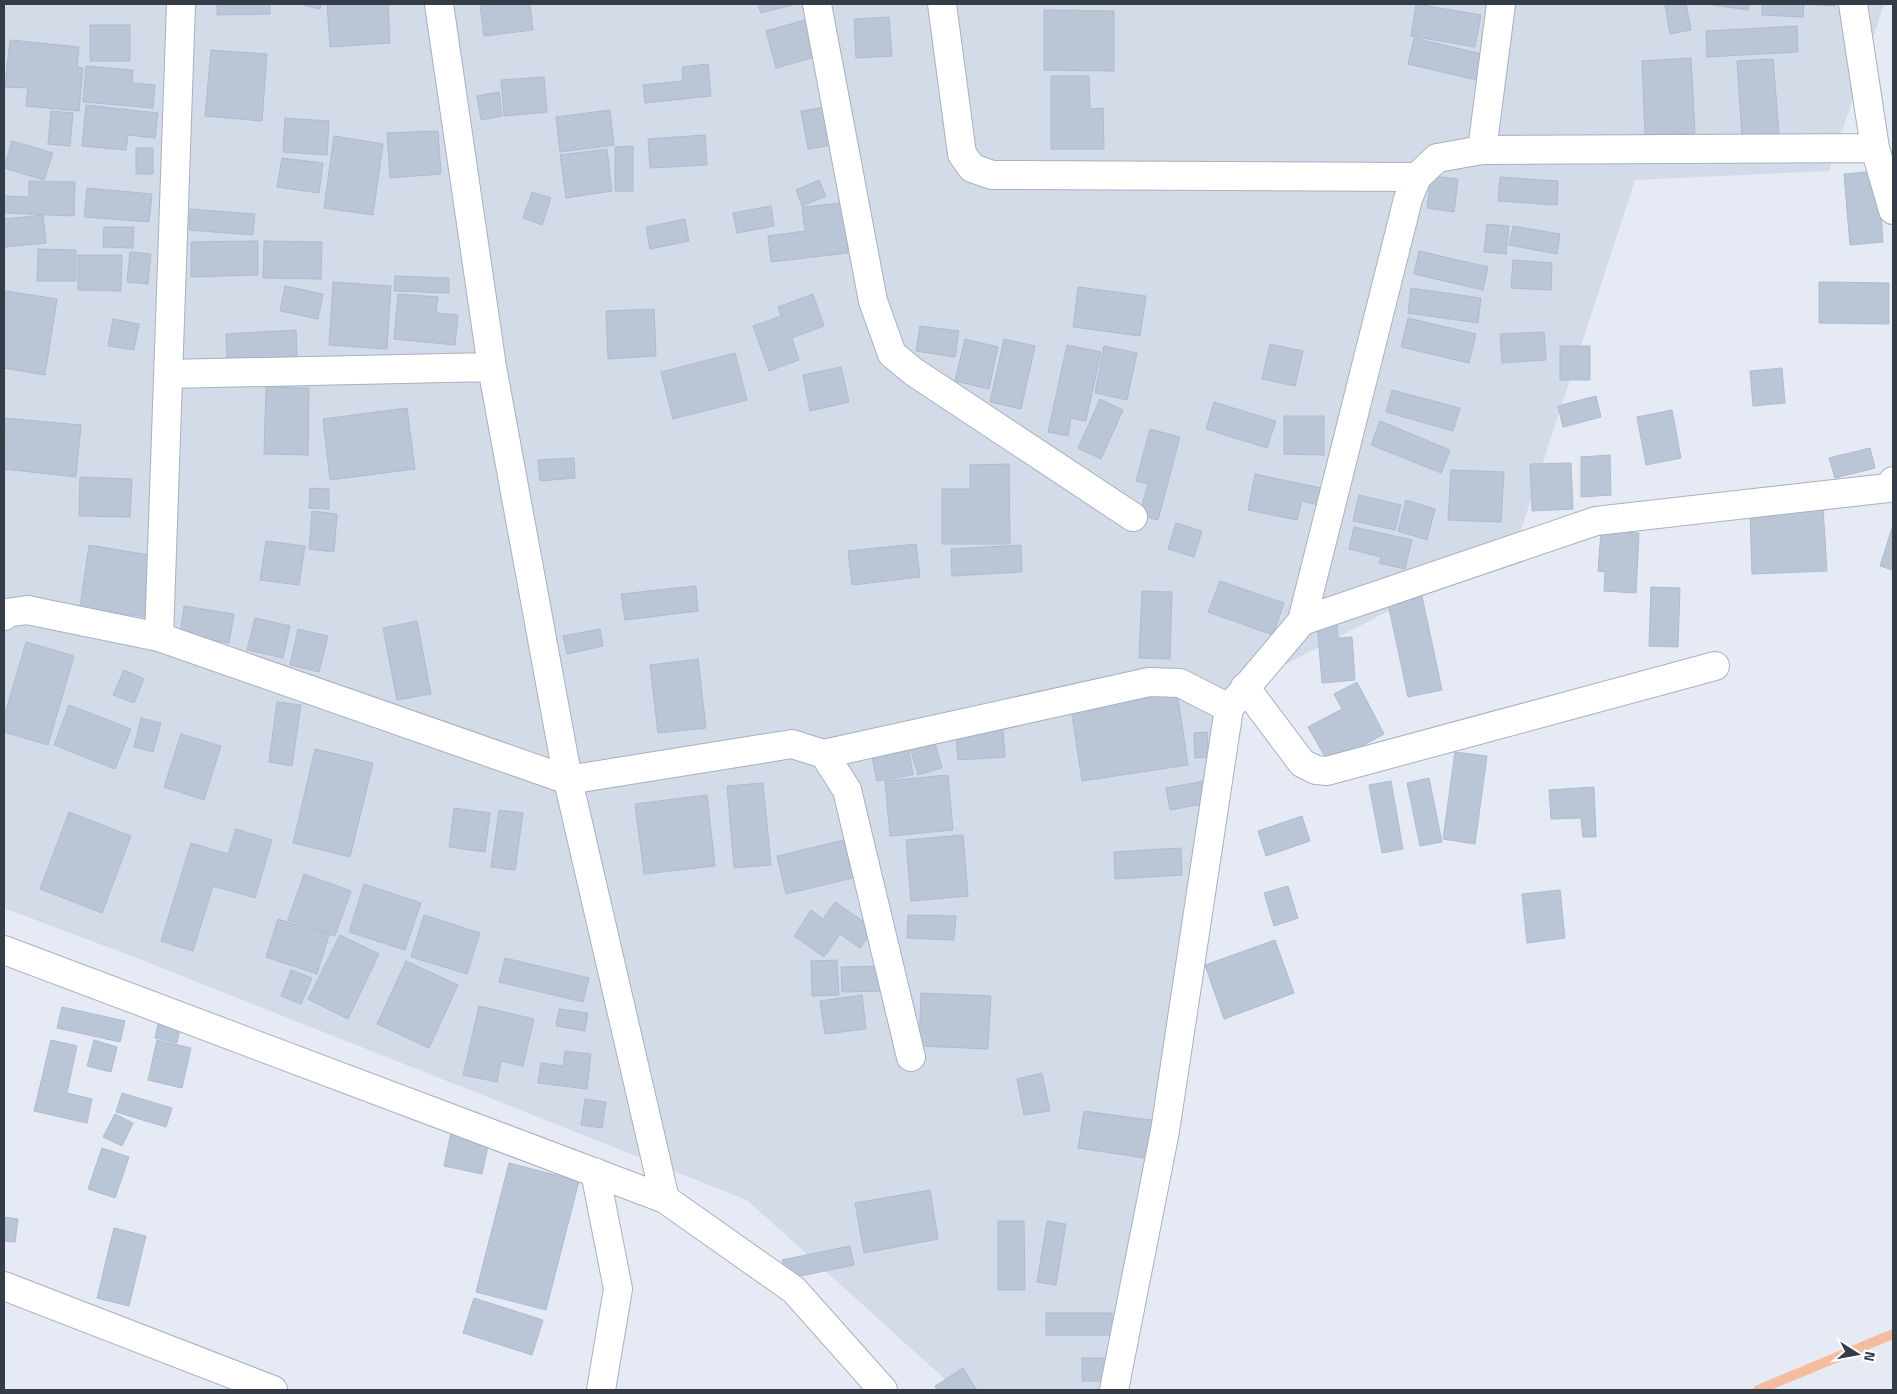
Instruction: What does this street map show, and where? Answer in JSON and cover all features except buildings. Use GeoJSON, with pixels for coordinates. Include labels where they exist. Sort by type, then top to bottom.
{"type":"FeatureCollection","features":[{"type":"Feature","properties":{"kind":"street"},"geometry":{"type":"LineString","coordinates":[[159,637],[181,4]]}},
{"type":"Feature","properties":{"kind":"street"},"geometry":{"type":"LineString","coordinates":[[439,4],[492,367],[568,780],[665,1199]]}},
{"type":"Feature","properties":{"kind":"street"},"geometry":{"type":"LineString","coordinates":[[817,4],[873,301],[892,354],[914,372],[1133,517]]}},
{"type":"Feature","properties":{"kind":"street"},"geometry":{"type":"LineString","coordinates":[[942,4],[962,154],[972,168],[992,175],[1417,178]]}},
{"type":"Feature","properties":{"kind":"street"},"geometry":{"type":"LineString","coordinates":[[1482,150],[1501,4]]}},
{"type":"Feature","properties":{"kind":"street"},"geometry":{"type":"LineString","coordinates":[[1854,4],[1875,148],[1893,210]]}},
{"type":"Feature","properties":{"kind":"street"},"geometry":{"type":"LineString","coordinates":[[1114,1390],[1165,1131],[1229,708],[1302,621],[1408,199],[1417,178],[1437,158],[1482,150],[1875,148]]}},
{"type":"Feature","properties":{"kind":"street"},"geometry":{"type":"LineString","coordinates":[[168,374],[492,367]]}},
{"type":"Feature","properties":{"kind":"street"},"geometry":{"type":"LineString","coordinates":[[1302,621],[1596,522],[1888,488],[1893,481]]}},
{"type":"Feature","properties":{"kind":"street"},"geometry":{"type":"LineString","coordinates":[[4,616],[7,613],[27,610],[159,637],[568,780],[792,744],[824,754],[1149,682],[1180,683],[1229,708]]}},
{"type":"Feature","properties":{"kind":"street"},"geometry":{"type":"LineString","coordinates":[[1245,688],[1302,763],[1316,770],[1327,771],[1715,666]]}},
{"type":"Feature","properties":{"kind":"street"},"geometry":{"type":"LineString","coordinates":[[824,754],[847,790],[911,1057]]}},
{"type":"Feature","properties":{"kind":"street"},"geometry":{"type":"LineString","coordinates":[[4,950],[665,1199],[794,1290],[883,1390]]}},
{"type":"Feature","properties":{"kind":"street"},"geometry":{"type":"LineString","coordinates":[[595,1172],[618,1289],[601,1390]]}},
{"type":"Feature","properties":{"kind":"street"},"geometry":{"type":"LineString","coordinates":[[4,1286],[273,1390]]}},
{"type":"Feature","properties":{"kind":"shaded area"},"geometry":{"type":"Polygon","coordinates":[[[4,4],[1884,4],[1829,171],[1635,180],[1516,545],[1220,698],[1148,1229],[1107,1390],[957,1390],[747,1200],[142,960],[4,908],[4,4]]]}},
{"type":"Feature","properties":{"kind":"waterway"},"geometry":{"type":"LineString","coordinates":[[1758,1390],[1893,1334]]}}]}
